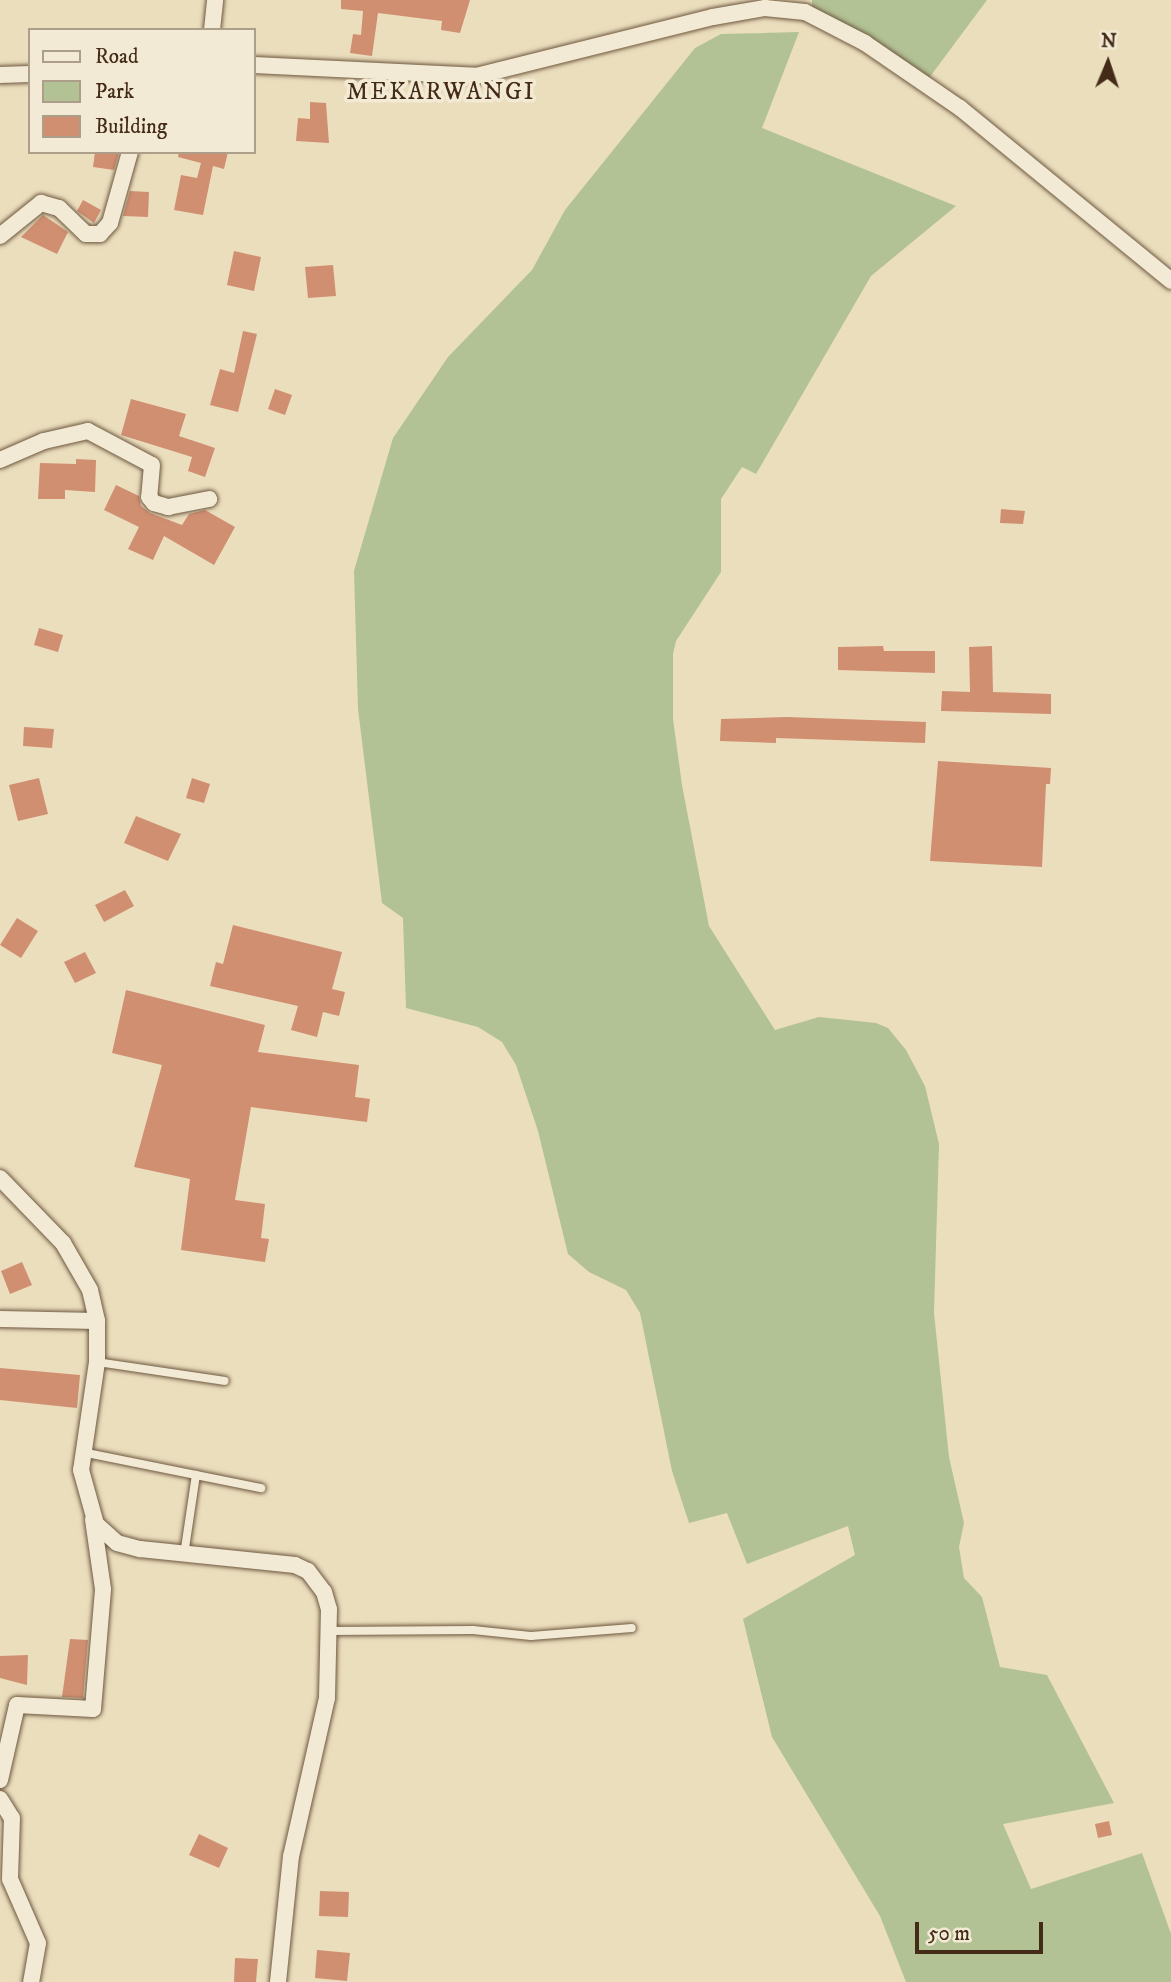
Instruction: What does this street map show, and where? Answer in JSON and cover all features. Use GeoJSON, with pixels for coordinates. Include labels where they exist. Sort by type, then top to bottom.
{"type":"FeatureCollection","features":[{"type":"Feature","properties":{"kind":"street"},"geometry":{"type":"LineString","coordinates":[[212,28],[215,0]]}},
{"type":"Feature","properties":{"kind":"street"},"geometry":{"type":"LineString","coordinates":[[256,65],[476,76],[713,17],[765,8],[805,12],[865,43],[960,108],[1171,281]]}},
{"type":"Feature","properties":{"kind":"street"},"geometry":{"type":"LineString","coordinates":[[0,75],[28,74]]}},
{"type":"Feature","properties":{"kind":"street"},"geometry":{"type":"LineString","coordinates":[[0,236],[41,203],[58,208],[86,234],[100,234],[110,223],[129,154]]}},
{"type":"Feature","properties":{"kind":"street"},"geometry":{"type":"LineString","coordinates":[[0,460],[44,440],[88,431],[149,462],[153,471],[149,497],[154,503],[168,507],[209,499]]}},
{"type":"Feature","properties":{"kind":"street"},"geometry":{"type":"LineString","coordinates":[[0,1178],[76,1261],[86,1276],[97,1321],[97,1362],[82,1452],[82,1478],[92,1515],[103,1589],[93,1709],[17,1704],[0,1780]]}},
{"type":"Feature","properties":{"kind":"street"},"geometry":{"type":"LineString","coordinates":[[0,1319],[97,1321]]}},
{"type":"Feature","properties":{"kind":"street"},"geometry":{"type":"LineString","coordinates":[[92,1515],[117,1543],[184,1555],[278,1562],[308,1571],[324,1592],[329,1631],[323,1730],[291,1856],[278,1982]]}},
{"type":"Feature","properties":{"kind":"street"},"geometry":{"type":"LineString","coordinates":[[0,1798],[12,1818],[10,1879],[38,1943],[31,1982]]}},
{"type":"Feature","properties":{"kind":"lane"},"geometry":{"type":"LineString","coordinates":[[97,1362],[225,1381]]}},
{"type":"Feature","properties":{"kind":"lane"},"geometry":{"type":"LineString","coordinates":[[82,1452],[261,1488]]}},
{"type":"Feature","properties":{"kind":"lane"},"geometry":{"type":"LineString","coordinates":[[184,1555],[196,1475]]}},
{"type":"Feature","properties":{"kind":"lane"},"geometry":{"type":"LineString","coordinates":[[329,1631],[473,1630],[531,1636],[632,1628]]}},
{"type":"Feature","properties":{"kind":"green space"},"geometry":{"type":"Polygon","coordinates":[[[812,0],[987,0],[929,78],[812,8],[812,0]]]}},
{"type":"Feature","properties":{"kind":"green space"},"geometry":{"type":"Polygon","coordinates":[[[799,32],[762,128],[956,206],[871,276],[756,474],[742,467],[721,499],[721,572],[676,641],[673,654],[673,719],[682,785],[709,926],[775,1030],[819,1017],[876,1023],[888,1028],[906,1050],[925,1086],[939,1144],[934,1313],[949,1457],[964,1523],[959,1547],[964,1578],[982,1597],[1000,1667],[1047,1675],[1114,1803],[1003,1824],[1031,1889],[1142,1853],[1171,1934],[1171,1982],[906,1982],[880,1916],[772,1737],[743,1619],[855,1555],[848,1526],[747,1564],[727,1513],[689,1523],[672,1471],[640,1313],[626,1290],[589,1272],[568,1254],[538,1131],[516,1065],[502,1042],[478,1027],[406,1008],[403,918],[382,903],[358,709],[354,571],[393,438],[448,357],[532,270],[565,210],[695,48],[721,34],[799,32]]]}},
{"type":"Feature","properties":{"kind":"building"},"geometry":{"type":"Polygon","coordinates":[[[341,0],[470,0],[460,33],[441,30],[442,21],[378,13],[372,56],[350,53],[353,34],[361,35],[363,11],[341,9],[341,0]]]}},
{"type":"Feature","properties":{"kind":"building"},"geometry":{"type":"Polygon","coordinates":[[[310,102],[326,103],[329,143],[296,141],[298,118],[310,119],[310,102]]]}},
{"type":"Feature","properties":{"kind":"building"},"geometry":{"type":"Polygon","coordinates":[[[95,154],[118,154],[114,170],[93,167],[95,154]]]}},
{"type":"Feature","properties":{"kind":"building"},"geometry":{"type":"Polygon","coordinates":[[[179,154],[228,154],[224,169],[213,166],[203,215],[174,210],[181,175],[197,178],[201,163],[178,157],[179,154]]]}},
{"type":"Feature","properties":{"kind":"building"},"geometry":{"type":"Polygon","coordinates":[[[130,191],[149,192],[148,217],[123,216],[130,191]]]}},
{"type":"Feature","properties":{"kind":"building"},"geometry":{"type":"Polygon","coordinates":[[[83,200],[101,210],[94,223],[77,211],[83,200]]]}},
{"type":"Feature","properties":{"kind":"building"},"geometry":{"type":"Polygon","coordinates":[[[43,215],[68,232],[57,254],[21,237],[43,215]]]}},
{"type":"Feature","properties":{"kind":"building"},"geometry":{"type":"Polygon","coordinates":[[[234,251],[261,257],[254,291],[227,285],[234,251]]]}},
{"type":"Feature","properties":{"kind":"building"},"geometry":{"type":"Polygon","coordinates":[[[333,265],[336,296],[308,298],[305,267],[333,265]]]}},
{"type":"Feature","properties":{"kind":"building"},"geometry":{"type":"Polygon","coordinates":[[[243,331],[257,334],[238,412],[210,405],[220,369],[234,373],[243,331]]]}},
{"type":"Feature","properties":{"kind":"building"},"geometry":{"type":"Polygon","coordinates":[[[275,389],[292,395],[285,415],[268,409],[275,389]]]}},
{"type":"Feature","properties":{"kind":"building"},"geometry":{"type":"Polygon","coordinates":[[[131,399],[186,414],[179,436],[215,448],[205,477],[188,471],[192,457],[121,435],[131,399]]]}},
{"type":"Feature","properties":{"kind":"building"},"geometry":{"type":"Polygon","coordinates":[[[76,459],[96,460],[95,492],[65,490],[65,499],[38,499],[40,463],[76,464],[76,459]]]}},
{"type":"Feature","properties":{"kind":"building"},"geometry":{"type":"Polygon","coordinates":[[[116,485],[139,496],[141,506],[150,513],[182,525],[189,514],[205,510],[235,527],[214,565],[164,536],[153,560],[128,549],[139,527],[104,510],[116,485]]]}},
{"type":"Feature","properties":{"kind":"building"},"geometry":{"type":"Polygon","coordinates":[[[1001,509],[1025,511],[1023,524],[1000,523],[1001,509]]]}},
{"type":"Feature","properties":{"kind":"building"},"geometry":{"type":"Polygon","coordinates":[[[39,628],[63,635],[58,652],[34,645],[39,628]]]}},
{"type":"Feature","properties":{"kind":"building"},"geometry":{"type":"Polygon","coordinates":[[[883,646],[884,651],[935,651],[935,673],[838,670],[838,647],[883,646]]]}},
{"type":"Feature","properties":{"kind":"building"},"geometry":{"type":"Polygon","coordinates":[[[992,646],[993,692],[1051,694],[1051,714],[941,711],[942,691],[970,692],[969,647],[992,646]]]}},
{"type":"Feature","properties":{"kind":"building"},"geometry":{"type":"Polygon","coordinates":[[[787,717],[926,722],[925,743],[776,738],[776,743],[720,741],[721,719],[787,717]]]}},
{"type":"Feature","properties":{"kind":"building"},"geometry":{"type":"Polygon","coordinates":[[[24,727],[54,729],[52,748],[23,746],[24,727]]]}},
{"type":"Feature","properties":{"kind":"building"},"geometry":{"type":"Polygon","coordinates":[[[938,761],[1051,768],[1050,784],[1046,784],[1042,867],[930,861],[938,761]]]}},
{"type":"Feature","properties":{"kind":"building"},"geometry":{"type":"Polygon","coordinates":[[[39,778],[48,814],[18,821],[9,785],[39,778]]]}},
{"type":"Feature","properties":{"kind":"building"},"geometry":{"type":"Polygon","coordinates":[[[192,778],[210,784],[204,803],[186,798],[192,778]]]}},
{"type":"Feature","properties":{"kind":"building"},"geometry":{"type":"Polygon","coordinates":[[[136,816],[181,834],[168,861],[124,843],[136,816]]]}},
{"type":"Feature","properties":{"kind":"building"},"geometry":{"type":"Polygon","coordinates":[[[125,890],[134,906],[104,922],[95,905],[125,890]]]}},
{"type":"Feature","properties":{"kind":"building"},"geometry":{"type":"Polygon","coordinates":[[[17,918],[38,931],[21,958],[0,945],[17,918]]]}},
{"type":"Feature","properties":{"kind":"building"},"geometry":{"type":"Polygon","coordinates":[[[233,925],[342,952],[332,989],[345,992],[339,1016],[323,1012],[317,1037],[291,1030],[298,1006],[210,986],[216,962],[223,964],[233,925]]]}},
{"type":"Feature","properties":{"kind":"building"},"geometry":{"type":"Polygon","coordinates":[[[85,952],[96,973],[75,983],[64,962],[85,952]]]}},
{"type":"Feature","properties":{"kind":"building"},"geometry":{"type":"Polygon","coordinates":[[[126,990],[265,1025],[258,1052],[359,1065],[355,1097],[370,1099],[367,1122],[251,1107],[235,1200],[265,1204],[261,1238],[269,1239],[265,1262],[181,1250],[190,1179],[134,1167],[162,1065],[112,1053],[126,990]]]}},
{"type":"Feature","properties":{"kind":"building"},"geometry":{"type":"Polygon","coordinates":[[[22,1262],[32,1285],[10,1294],[1,1271],[22,1262]]]}},
{"type":"Feature","properties":{"kind":"building"},"geometry":{"type":"Polygon","coordinates":[[[0,1368],[80,1375],[77,1408],[0,1400],[0,1368]]]}},
{"type":"Feature","properties":{"kind":"building"},"geometry":{"type":"Polygon","coordinates":[[[70,1639],[88,1640],[83,1698],[62,1697],[70,1639]]]}},
{"type":"Feature","properties":{"kind":"building"},"geometry":{"type":"Polygon","coordinates":[[[28,1655],[27,1685],[0,1678],[0,1656],[28,1655]]]}},
{"type":"Feature","properties":{"kind":"building"},"geometry":{"type":"Polygon","coordinates":[[[1109,1821],[1112,1835],[1098,1838],[1095,1824],[1109,1821]]]}},
{"type":"Feature","properties":{"kind":"building"},"geometry":{"type":"Polygon","coordinates":[[[199,1834],[228,1848],[219,1868],[189,1855],[199,1834]]]}},
{"type":"Feature","properties":{"kind":"building"},"geometry":{"type":"Polygon","coordinates":[[[320,1891],[349,1892],[348,1917],[319,1916],[320,1891]]]}},
{"type":"Feature","properties":{"kind":"building"},"geometry":{"type":"Polygon","coordinates":[[[317,1950],[350,1953],[347,1981],[315,1978],[317,1950]]]}},
{"type":"Feature","properties":{"kind":"building"},"geometry":{"type":"Polygon","coordinates":[[[235,1958],[258,1959],[256,1982],[234,1982],[235,1958]]]}},
{"type":"Feature","properties":{"kind":"district","name":"MEKARWANGI"},"geometry":{"type":"Point","coordinates":[441,93]}}]}
